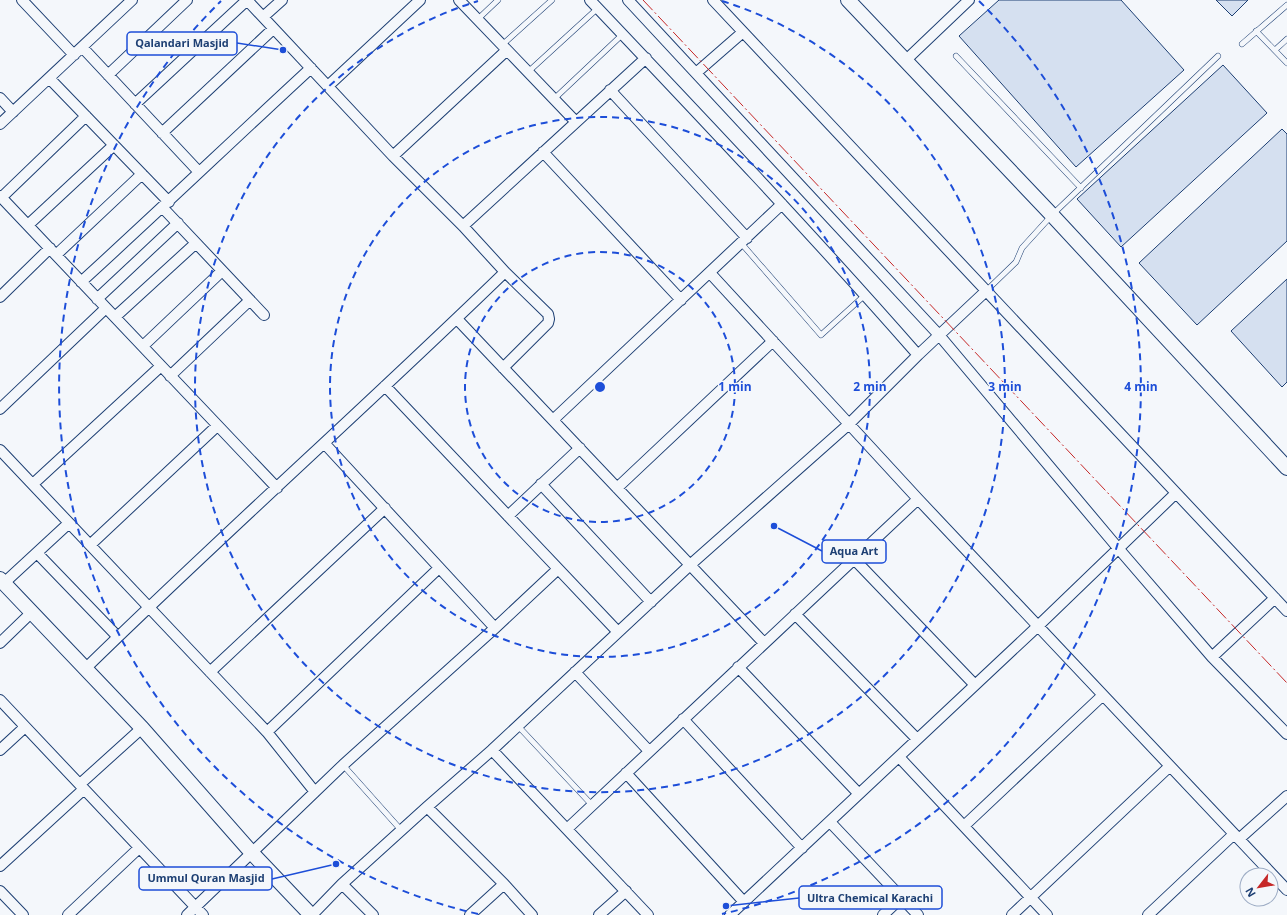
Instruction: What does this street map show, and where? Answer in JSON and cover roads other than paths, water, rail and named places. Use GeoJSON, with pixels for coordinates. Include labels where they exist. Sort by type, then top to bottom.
{"type":"FeatureCollection","features":[{"type":"Feature","properties":{"kind":"street"},"geometry":{"type":"LineString","coordinates":[[22,0],[74,55]]}},
{"type":"Feature","properties":{"kind":"street"},"geometry":{"type":"LineString","coordinates":[[0,124],[132,0]]}},
{"type":"Feature","properties":{"kind":"street"},"geometry":{"type":"LineString","coordinates":[[108,75],[187,0]]}},
{"type":"Feature","properties":{"kind":"street"},"geometry":{"type":"LineString","coordinates":[[135,104],[247,0],[393,156],[463,226],[505,272],[548,314],[548,323],[503,368]]}},
{"type":"Feature","properties":{"kind":"street"},"geometry":{"type":"LineString","coordinates":[[263,17],[282,0]]}},
{"type":"Feature","properties":{"kind":"street"},"geometry":{"type":"LineString","coordinates":[[328,86],[420,0]]}},
{"type":"Feature","properties":{"kind":"street"},"geometry":{"type":"LineString","coordinates":[[459,0],[576,122]]}},
{"type":"Feature","properties":{"kind":"street"},"geometry":{"type":"LineString","coordinates":[[590,0],[782,204],[918,355]]}},
{"type":"Feature","properties":{"kind":"street"},"geometry":{"type":"LineString","coordinates":[[628,0],[939,335],[1118,548],[1212,657],[1287,734]]}},
{"type":"Feature","properties":{"kind":"street"},"geometry":{"type":"LineString","coordinates":[[713,0],[1287,611]]}},
{"type":"Feature","properties":{"kind":"street"},"geometry":{"type":"LineString","coordinates":[[848,0],[1052,215],[1287,468]]}},
{"type":"Feature","properties":{"kind":"street"},"geometry":{"type":"LineString","coordinates":[[905,61],[969,0]]}},
{"type":"Feature","properties":{"kind":"street"},"geometry":{"type":"LineString","coordinates":[[162,133],[273,28]]}},
{"type":"Feature","properties":{"kind":"street"},"geometry":{"type":"LineString","coordinates":[[696,73],[743,32]]}},
{"type":"Feature","properties":{"kind":"street"},"geometry":{"type":"LineString","coordinates":[[82,47],[199,172]]}},
{"type":"Feature","properties":{"kind":"street"},"geometry":{"type":"LineString","coordinates":[[393,156],[505,48]]}},
{"type":"Feature","properties":{"kind":"street"},"geometry":{"type":"LineString","coordinates":[[463,226],[646,58]]}},
{"type":"Feature","properties":{"kind":"street"},"geometry":{"type":"LineString","coordinates":[[81,282],[166,205],[199,172],[311,68]]}},
{"type":"Feature","properties":{"kind":"street"},"geometry":{"type":"LineString","coordinates":[[49,78],[142,174],[178,223],[264,315]]}},
{"type":"Feature","properties":{"kind":"street"},"geometry":{"type":"LineString","coordinates":[[610,90],[744,241]]}},
{"type":"Feature","properties":{"kind":"street"},"geometry":{"type":"LineString","coordinates":[[0,98],[13,112]]}},
{"type":"Feature","properties":{"kind":"street"},"geometry":{"type":"LineString","coordinates":[[86,116],[1,197],[277,488]]}},
{"type":"Feature","properties":{"kind":"street"},"geometry":{"type":"LineString","coordinates":[[28,225],[114,145]]}},
{"type":"Feature","properties":{"kind":"street"},"geometry":{"type":"LineString","coordinates":[[543,152],[681,300]]}},
{"type":"Feature","properties":{"kind":"street"},"geometry":{"type":"LineString","coordinates":[[0,297],[142,174]]}},
{"type":"Feature","properties":{"kind":"street"},"geometry":{"type":"LineString","coordinates":[[553,420],[782,204]]}},
{"type":"Feature","properties":{"kind":"street"},"geometry":{"type":"LineString","coordinates":[[97,299],[178,223]]}},
{"type":"Feature","properties":{"kind":"street"},"geometry":{"type":"LineString","coordinates":[[115,317],[196,243]]}},
{"type":"Feature","properties":{"kind":"street"},"geometry":{"type":"LineString","coordinates":[[143,346],[222,271]]}},
{"type":"Feature","properties":{"kind":"street"},"geometry":{"type":"LineString","coordinates":[[86,668],[149,607],[325,444],[505,272]]}},
{"type":"Feature","properties":{"kind":"street"},"geometry":{"type":"LineString","coordinates":[[710,273],[918,499],[1287,890]]}},
{"type":"Feature","properties":{"kind":"street"},"geometry":{"type":"LineString","coordinates":[[69,523],[37,553],[2,581],[142,728],[251,852],[312,915],[342,884],[492,750],[690,565],[849,424],[918,355],[986,291]]}},
{"type":"Feature","properties":{"kind":"street"},"geometry":{"type":"LineString","coordinates":[[170,376],[250,300]]}},
{"type":"Feature","properties":{"kind":"street"},"geometry":{"type":"LineString","coordinates":[[0,409],[106,308]]}},
{"type":"Feature","properties":{"kind":"street"},"geometry":{"type":"LineString","coordinates":[[457,319],[764,643]]}},
{"type":"Feature","properties":{"kind":"street"},"geometry":{"type":"LineString","coordinates":[[617,488],[773,341]]}},
{"type":"Feature","properties":{"kind":"street"},"geometry":{"type":"LineString","coordinates":[[33,484],[160,366]]}},
{"type":"Feature","properties":{"kind":"street"},"geometry":{"type":"LineString","coordinates":[[385,386],[618,632]]}},
{"type":"Feature","properties":{"kind":"street"},"geometry":{"type":"LineString","coordinates":[[90,545],[217,426]]}},
{"type":"Feature","properties":{"kind":"street"},"geometry":{"type":"LineString","coordinates":[[325,444],[495,628]]}},
{"type":"Feature","properties":{"kind":"street"},"geometry":{"type":"LineString","coordinates":[[508,516],[580,448]]}},
{"type":"Feature","properties":{"kind":"street"},"geometry":{"type":"LineString","coordinates":[[0,450],[266,732],[315,792]]}},
{"type":"Feature","properties":{"kind":"street"},"geometry":{"type":"LineString","coordinates":[[541,484],[651,602]]}},
{"type":"Feature","properties":{"kind":"street"},"geometry":{"type":"LineString","coordinates":[[730,915],[1038,626],[1176,493]]}},
{"type":"Feature","properties":{"kind":"street"},"geometry":{"type":"LineString","coordinates":[[567,829],[918,499]]}},
{"type":"Feature","properties":{"kind":"street"},"geometry":{"type":"LineString","coordinates":[[210,672],[385,508]]}},
{"type":"Feature","properties":{"kind":"street"},"geometry":{"type":"LineString","coordinates":[[37,553],[118,637]]}},
{"type":"Feature","properties":{"kind":"street"},"geometry":{"type":"LineString","coordinates":[[854,559],[975,685]]}},
{"type":"Feature","properties":{"kind":"street"},"geometry":{"type":"LineString","coordinates":[[266,732],[439,568]]}},
{"type":"Feature","properties":{"kind":"street"},"geometry":{"type":"LineString","coordinates":[[187,915],[343,765],[558,569]]}},
{"type":"Feature","properties":{"kind":"street"},"geometry":{"type":"LineString","coordinates":[[1212,657],[1275,598]]}},
{"type":"Feature","properties":{"kind":"street"},"geometry":{"type":"LineString","coordinates":[[0,643],[32,612]]}},
{"type":"Feature","properties":{"kind":"street"},"geometry":{"type":"LineString","coordinates":[[795,614],[917,739]]}},
{"type":"Feature","properties":{"kind":"street"},"geometry":{"type":"LineString","coordinates":[[738,668],[859,794]]}},
{"type":"Feature","properties":{"kind":"street"},"geometry":{"type":"LineString","coordinates":[[575,672],[650,751]]}},
{"type":"Feature","properties":{"kind":"street"},"geometry":{"type":"LineString","coordinates":[[964,826],[1103,695]]}},
{"type":"Feature","properties":{"kind":"street"},"geometry":{"type":"LineString","coordinates":[[0,700],[203,915]]}},
{"type":"Feature","properties":{"kind":"street"},"geometry":{"type":"LineString","coordinates":[[683,719],[802,848]]}},
{"type":"Feature","properties":{"kind":"street"},"geometry":{"type":"LineString","coordinates":[[0,750],[26,727]]}},
{"type":"Feature","properties":{"kind":"street"},"geometry":{"type":"LineString","coordinates":[[0,866],[142,728]]}},
{"type":"Feature","properties":{"kind":"street"},"geometry":{"type":"LineString","coordinates":[[492,750],[648,915]]}},
{"type":"Feature","properties":{"kind":"street"},"geometry":{"type":"LineString","coordinates":[[899,756],[1047,915]]}},
{"type":"Feature","properties":{"kind":"street"},"geometry":{"type":"LineString","coordinates":[[1012,915],[1170,766]]}},
{"type":"Feature","properties":{"kind":"street"},"geometry":{"type":"LineString","coordinates":[[626,773],[744,902]]}},
{"type":"Feature","properties":{"kind":"street"},"geometry":{"type":"LineString","coordinates":[[1148,915],[1236,837],[1287,796]]}},
{"type":"Feature","properties":{"kind":"street"},"geometry":{"type":"LineString","coordinates":[[427,807],[504,884],[532,915]]}},
{"type":"Feature","properties":{"kind":"street"},"geometry":{"type":"LineString","coordinates":[[830,822],[918,915]]}},
{"type":"Feature","properties":{"kind":"street"},"geometry":{"type":"LineString","coordinates":[[68,915],[140,848]]}},
{"type":"Feature","properties":{"kind":"street"},"geometry":{"type":"LineString","coordinates":[[342,884],[373,915]]}},
{"type":"Feature","properties":{"kind":"street"},"geometry":{"type":"LineString","coordinates":[[470,915],[504,884]]}},
{"type":"Feature","properties":{"kind":"street"},"geometry":{"type":"LineString","coordinates":[[0,891],[23,915]]}},
{"type":"Feature","properties":{"kind":"street"},"geometry":{"type":"LineString","coordinates":[[599,915],[626,891]]}},
{"type":"Feature","properties":{"kind":"street"},"geometry":{"type":"LineString","coordinates":[[883,915],[901,898]]}},
{"type":"Feature","properties":{"kind":"lane"},"geometry":{"type":"LineString","coordinates":[[478,19],[498,0]]}},
{"type":"Feature","properties":{"kind":"lane"},"geometry":{"type":"LineString","coordinates":[[505,48],[552,0]]}},
{"type":"Feature","properties":{"kind":"lane"},"geometry":{"type":"LineString","coordinates":[[1242,44],[1287,5]]}},
{"type":"Feature","properties":{"kind":"lane"},"geometry":{"type":"LineString","coordinates":[[528,72],[598,8]]}},
{"type":"Feature","properties":{"kind":"lane"},"geometry":{"type":"LineString","coordinates":[[1256,31],[1287,63]]}},
{"type":"Feature","properties":{"kind":"lane"},"geometry":{"type":"LineString","coordinates":[[554,99],[623,34]]}},
{"type":"Feature","properties":{"kind":"lane"},"geometry":{"type":"LineString","coordinates":[[1275,50],[1287,39]]}},
{"type":"Feature","properties":{"kind":"lane"},"geometry":{"type":"LineString","coordinates":[[956,56],[1081,188]]}},
{"type":"Feature","properties":{"kind":"lane"},"geometry":{"type":"LineString","coordinates":[[986,291],[1016,262],[1022,248],[1052,215],[1218,56]]}},
{"type":"Feature","properties":{"kind":"lane"},"geometry":{"type":"LineString","coordinates":[[744,241],[821,334],[865,295]]}},
{"type":"Feature","properties":{"kind":"lane"},"geometry":{"type":"LineString","coordinates":[[518,726],[592,805]]}},
{"type":"Feature","properties":{"kind":"lane"},"geometry":{"type":"LineString","coordinates":[[343,765],[401,830]]}},
{"type":"Feature","properties":{"kind":"place","name":"Qalandari Masjid"},"geometry":{"type":"Point","coordinates":[283,50]}},
{"type":"Feature","properties":{"kind":"place","name":"Aqua Art"},"geometry":{"type":"Point","coordinates":[774,526]}},
{"type":"Feature","properties":{"kind":"place","name":"Ummul Quran Masjid"},"geometry":{"type":"Point","coordinates":[336,864]}},
{"type":"Feature","properties":{"kind":"place","name":"Ultra Chemical Karachi"},"geometry":{"type":"Point","coordinates":[726,906]}}]}
